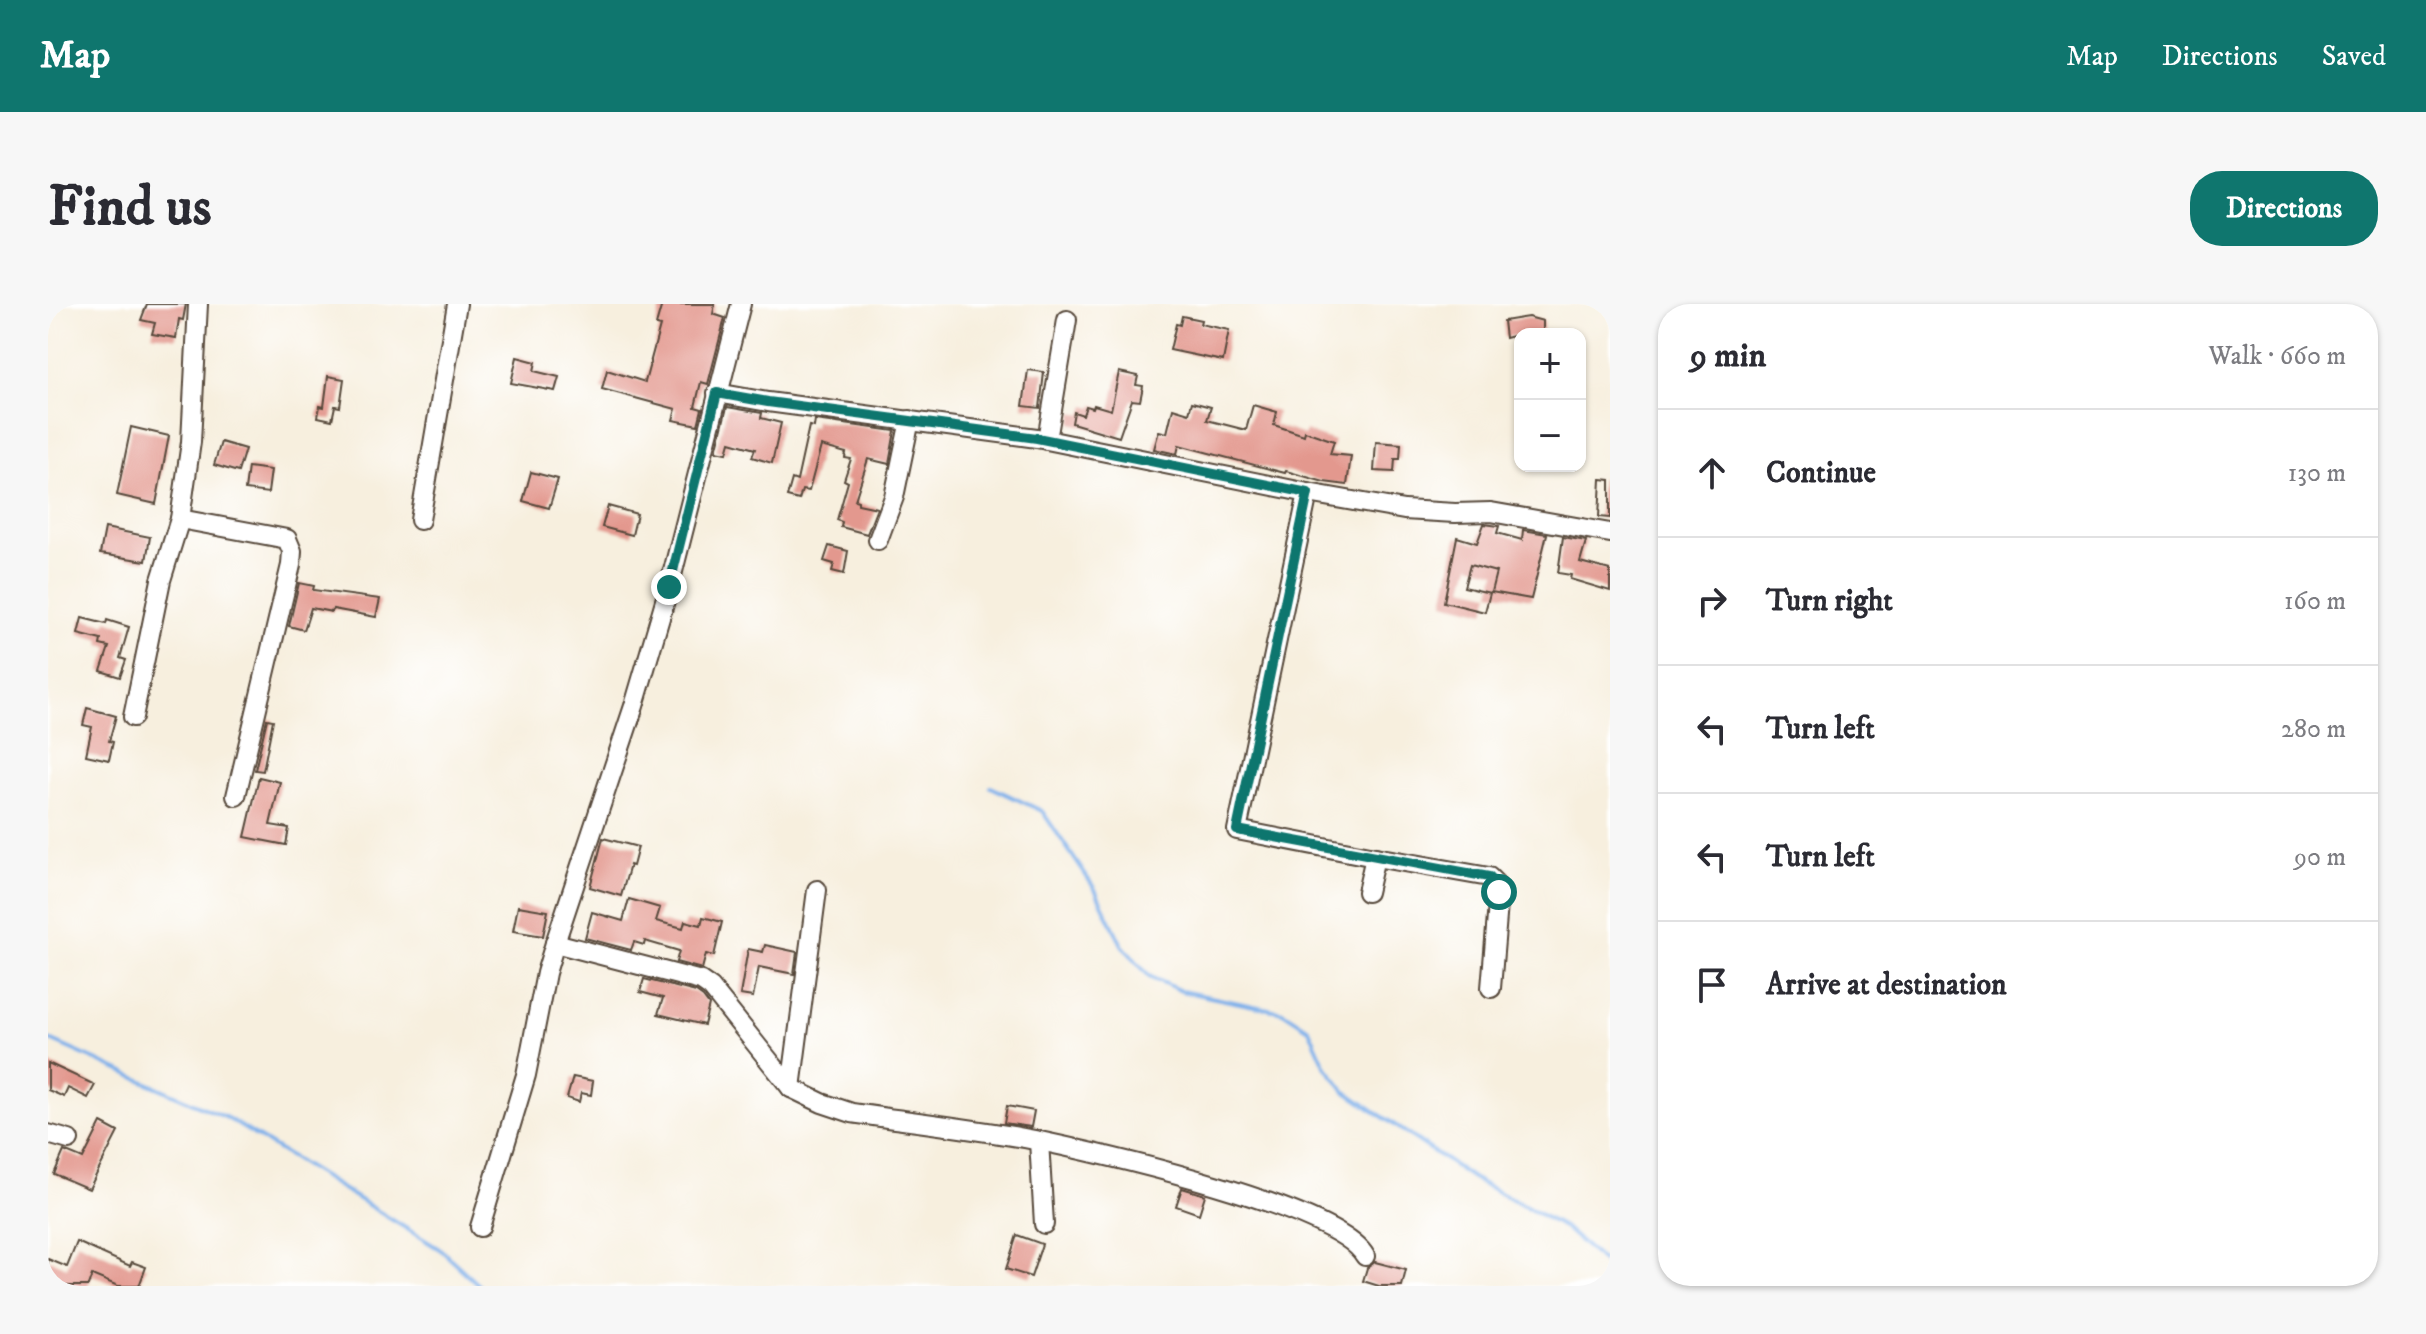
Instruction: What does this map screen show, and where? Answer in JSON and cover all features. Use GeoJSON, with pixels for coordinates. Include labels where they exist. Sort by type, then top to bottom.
{"type":"FeatureCollection","features":[{"type":"Feature","properties":{"kind":"street"},"geometry":{"type":"LineString","coordinates":[[133,717],[161,580],[180,519],[191,442],[198,304]]}},
{"type":"Feature","properties":{"kind":"street"},"geometry":{"type":"LineString","coordinates":[[420,520],[457,304]]}},
{"type":"Feature","properties":{"kind":"street"},"geometry":{"type":"LineString","coordinates":[[480,1227],[526,1075],[546,973],[661,617],[741,304]]}},
{"type":"Feature","properties":{"kind":"street"},"geometry":{"type":"LineString","coordinates":[[1047,440],[1067,320]]}},
{"type":"Feature","properties":{"kind":"street"},"geometry":{"type":"LineString","coordinates":[[717,393],[1047,440],[1404,510],[1504,514],[1610,533]]}},
{"type":"Feature","properties":{"kind":"street"},"geometry":{"type":"LineString","coordinates":[[878,540],[894,497],[910,420]]}},
{"type":"Feature","properties":{"kind":"street"},"geometry":{"type":"LineString","coordinates":[[1308,493],[1237,830],[1489,877],[1499,892],[1491,988]]}},
{"type":"Feature","properties":{"kind":"street"},"geometry":{"type":"LineString","coordinates":[[180,519],[270,534],[287,539],[292,551],[236,796]]}},
{"type":"Feature","properties":{"kind":"street"},"geometry":{"type":"LineString","coordinates":[[1367,892],[1375,857]]}},
{"type":"Feature","properties":{"kind":"street"},"geometry":{"type":"LineString","coordinates":[[791,1088],[817,890]]}},
{"type":"Feature","properties":{"kind":"street"},"geometry":{"type":"LineString","coordinates":[[555,943],[701,981],[711,988],[791,1088],[822,1103],[852,1113],[1039,1141],[1252,1196],[1312,1219],[1352,1240],[1365,1256]]}},
{"type":"Feature","properties":{"kind":"street"},"geometry":{"type":"LineString","coordinates":[[48,1134],[69,1140]]}},
{"type":"Feature","properties":{"kind":"street"},"geometry":{"type":"LineString","coordinates":[[1039,1141],[1044,1224]]}},
{"type":"Feature","properties":{"kind":"building"},"geometry":{"type":"Polygon","coordinates":[[[147,304],[186,304],[183,320],[179,319],[176,338],[152,334],[155,323],[141,320],[147,304]]]}},
{"type":"Feature","properties":{"kind":"building"},"geometry":{"type":"Polygon","coordinates":[[[662,304],[715,304],[713,314],[725,318],[708,384],[701,382],[695,407],[702,409],[698,425],[673,420],[676,409],[602,389],[607,370],[645,382],[660,326],[656,325],[662,304]]]}},
{"type":"Feature","properties":{"kind":"building"},"geometry":{"type":"Polygon","coordinates":[[[1182,316],[1201,320],[1200,324],[1229,330],[1223,361],[1170,350],[1176,324],[1180,325],[1182,316]]]}},
{"type":"Feature","properties":{"kind":"building"},"geometry":{"type":"Polygon","coordinates":[[[1528,317],[1543,321],[1543,328],[1514,328],[1514,336],[1505,338],[1503,321],[1528,317]]]}},
{"type":"Feature","properties":{"kind":"building"},"geometry":{"type":"Polygon","coordinates":[[[517,357],[536,362],[534,371],[559,377],[555,391],[511,383],[517,357]]]}},
{"type":"Feature","properties":{"kind":"building"},"geometry":{"type":"Polygon","coordinates":[[[1028,370],[1044,372],[1040,408],[1023,406],[1028,370]]]}},
{"type":"Feature","properties":{"kind":"building"},"geometry":{"type":"Polygon","coordinates":[[[1119,372],[1138,376],[1136,385],[1143,386],[1140,401],[1132,400],[1119,437],[1072,423],[1074,412],[1083,415],[1086,406],[1111,410],[1119,372]]]}},
{"type":"Feature","properties":{"kind":"building"},"geometry":{"type":"Polygon","coordinates":[[[328,376],[344,379],[340,407],[335,406],[332,420],[318,417],[320,406],[324,407],[328,376]]]}},
{"type":"Feature","properties":{"kind":"building"},"geometry":{"type":"Polygon","coordinates":[[[1192,402],[1211,407],[1207,420],[1246,430],[1253,405],[1277,412],[1274,425],[1334,441],[1330,454],[1351,456],[1347,485],[1285,473],[1179,445],[1177,454],[1154,449],[1159,431],[1167,433],[1173,408],[1189,413],[1192,402]]]}},
{"type":"Feature","properties":{"kind":"building"},"geometry":{"type":"Polygon","coordinates":[[[727,407],[762,413],[761,418],[781,423],[772,463],[752,457],[755,449],[730,442],[727,453],[716,451],[727,407]]]}},
{"type":"Feature","properties":{"kind":"building"},"geometry":{"type":"Polygon","coordinates":[[[815,420],[895,431],[889,464],[868,459],[855,500],[858,504],[877,508],[867,534],[841,527],[842,522],[837,520],[848,482],[844,480],[851,459],[845,458],[846,453],[821,446],[809,491],[802,490],[799,500],[787,497],[792,479],[797,481],[809,426],[814,427],[815,420]]]}},
{"type":"Feature","properties":{"kind":"building"},"geometry":{"type":"Polygon","coordinates":[[[131,427],[169,436],[156,504],[117,495],[131,427]]]}},
{"type":"Feature","properties":{"kind":"building"},"geometry":{"type":"Polygon","coordinates":[[[221,442],[245,449],[238,472],[214,465],[221,442]]]}},
{"type":"Feature","properties":{"kind":"building"},"geometry":{"type":"Polygon","coordinates":[[[1376,442],[1401,444],[1400,459],[1395,459],[1394,472],[1374,471],[1376,442]]]}},
{"type":"Feature","properties":{"kind":"building"},"geometry":{"type":"Polygon","coordinates":[[[248,467],[271,470],[268,493],[245,490],[248,467]]]}},
{"type":"Feature","properties":{"kind":"building"},"geometry":{"type":"Polygon","coordinates":[[[531,472],[558,479],[549,508],[523,501],[531,472]]]}},
{"type":"Feature","properties":{"kind":"building"},"geometry":{"type":"Polygon","coordinates":[[[1601,479],[1610,480],[1610,518],[1599,517],[1601,479]]]}},
{"type":"Feature","properties":{"kind":"building"},"geometry":{"type":"Polygon","coordinates":[[[608,506],[637,514],[632,535],[602,527],[608,506]]]}},
{"type":"Feature","properties":{"kind":"building"},"geometry":{"type":"Polygon","coordinates":[[[1484,524],[1499,526],[1497,533],[1522,540],[1523,530],[1547,534],[1531,599],[1491,592],[1496,572],[1470,565],[1464,587],[1490,593],[1485,612],[1444,602],[1457,537],[1477,543],[1484,524]]]}},
{"type":"Feature","properties":{"kind":"building"},"geometry":{"type":"Polygon","coordinates":[[[105,528],[150,537],[146,561],[100,554],[105,528]]]}},
{"type":"Feature","properties":{"kind":"building"},"geometry":{"type":"Polygon","coordinates":[[[1563,537],[1586,541],[1580,562],[1610,570],[1610,591],[1558,573],[1563,537]]]}},
{"type":"Feature","properties":{"kind":"building"},"geometry":{"type":"Polygon","coordinates":[[[829,546],[848,551],[844,574],[832,571],[834,564],[824,561],[829,546]]]}},
{"type":"Feature","properties":{"kind":"building"},"geometry":{"type":"Polygon","coordinates":[[[299,583],[314,586],[313,590],[380,599],[376,617],[311,608],[304,630],[289,626],[299,583]]]}},
{"type":"Feature","properties":{"kind":"building"},"geometry":{"type":"Polygon","coordinates":[[[82,618],[106,624],[107,620],[129,627],[120,658],[126,660],[120,677],[101,671],[109,647],[100,645],[101,640],[78,634],[82,618]]]}},
{"type":"Feature","properties":{"kind":"building"},"geometry":{"type":"Polygon","coordinates":[[[87,708],[116,716],[109,741],[113,742],[109,760],[86,755],[92,727],[83,725],[87,708]]]}},
{"type":"Feature","properties":{"kind":"building"},"geometry":{"type":"Polygon","coordinates":[[[267,719],[273,720],[263,771],[255,770],[267,719]]]}},
{"type":"Feature","properties":{"kind":"building"},"geometry":{"type":"Polygon","coordinates":[[[259,777],[280,782],[270,825],[289,828],[286,845],[245,837],[259,777]]]}},
{"type":"Feature","properties":{"kind":"building"},"geometry":{"type":"Polygon","coordinates":[[[603,838],[638,847],[621,896],[590,887],[603,838]]]}},
{"type":"Feature","properties":{"kind":"building"},"geometry":{"type":"Polygon","coordinates":[[[629,899],[660,908],[656,921],[683,928],[685,921],[701,925],[703,917],[722,922],[714,956],[706,954],[702,969],[676,962],[679,951],[645,941],[644,945],[634,942],[631,950],[585,938],[592,912],[623,921],[629,899]]]}},
{"type":"Feature","properties":{"kind":"building"},"geometry":{"type":"Polygon","coordinates":[[[518,906],[548,911],[543,936],[513,931],[518,906]]]}},
{"type":"Feature","properties":{"kind":"building"},"geometry":{"type":"Polygon","coordinates":[[[765,945],[797,952],[794,974],[759,967],[753,997],[740,995],[748,949],[763,952],[765,945]]]}},
{"type":"Feature","properties":{"kind":"building"},"geometry":{"type":"Polygon","coordinates":[[[644,979],[696,992],[703,997],[709,1005],[704,1025],[658,1014],[663,998],[640,992],[644,979]]]}},
{"type":"Feature","properties":{"kind":"building"},"geometry":{"type":"Polygon","coordinates":[[[48,1063],[95,1085],[88,1098],[68,1088],[64,1097],[48,1090],[48,1063]]]}},
{"type":"Feature","properties":{"kind":"building"},"geometry":{"type":"Polygon","coordinates":[[[573,1077],[593,1081],[591,1095],[581,1093],[579,1102],[567,1098],[573,1077]]]}},
{"type":"Feature","properties":{"kind":"building"},"geometry":{"type":"Polygon","coordinates":[[[1007,1106],[1034,1111],[1031,1127],[1004,1123],[1007,1106]]]}},
{"type":"Feature","properties":{"kind":"building"},"geometry":{"type":"Polygon","coordinates":[[[101,1123],[118,1132],[89,1189],[54,1174],[64,1151],[83,1159],[101,1123]]]}},
{"type":"Feature","properties":{"kind":"building"},"geometry":{"type":"Polygon","coordinates":[[[1182,1188],[1205,1195],[1199,1214],[1176,1206],[1182,1188]]]}},
{"type":"Feature","properties":{"kind":"building"},"geometry":{"type":"Polygon","coordinates":[[[1017,1235],[1042,1244],[1031,1277],[1006,1269],[1017,1235]]]}},
{"type":"Feature","properties":{"kind":"building"},"geometry":{"type":"Polygon","coordinates":[[[77,1242],[130,1266],[132,1262],[146,1267],[139,1286],[118,1286],[92,1275],[88,1286],[65,1286],[48,1279],[48,1259],[67,1267],[77,1242]]]}},
{"type":"Feature","properties":{"kind":"building"},"geometry":{"type":"Polygon","coordinates":[[[1375,1262],[1406,1270],[1402,1286],[1379,1286],[1363,1281],[1367,1268],[1375,1262]]]}},
{"type":"Feature","properties":{"kind":"waterway"},"geometry":{"type":"LineString","coordinates":[[991,787],[1042,811],[1095,889],[1122,945],[1149,976],[1181,991],[1283,1012],[1309,1029],[1325,1065],[1345,1091],[1472,1178],[1565,1228],[1610,1268]]}},
{"type":"Feature","properties":{"kind":"waterway"},"geometry":{"type":"LineString","coordinates":[[48,1039],[227,1118],[441,1250],[480,1286]]}},
{"type":"Feature","properties":{"kind":"route"},"geometry":{"type":"LineString","coordinates":[[669,587],[717,393],[1037,438],[1308,493],[1237,830],[1489,877],[1499,892]]}}]}
